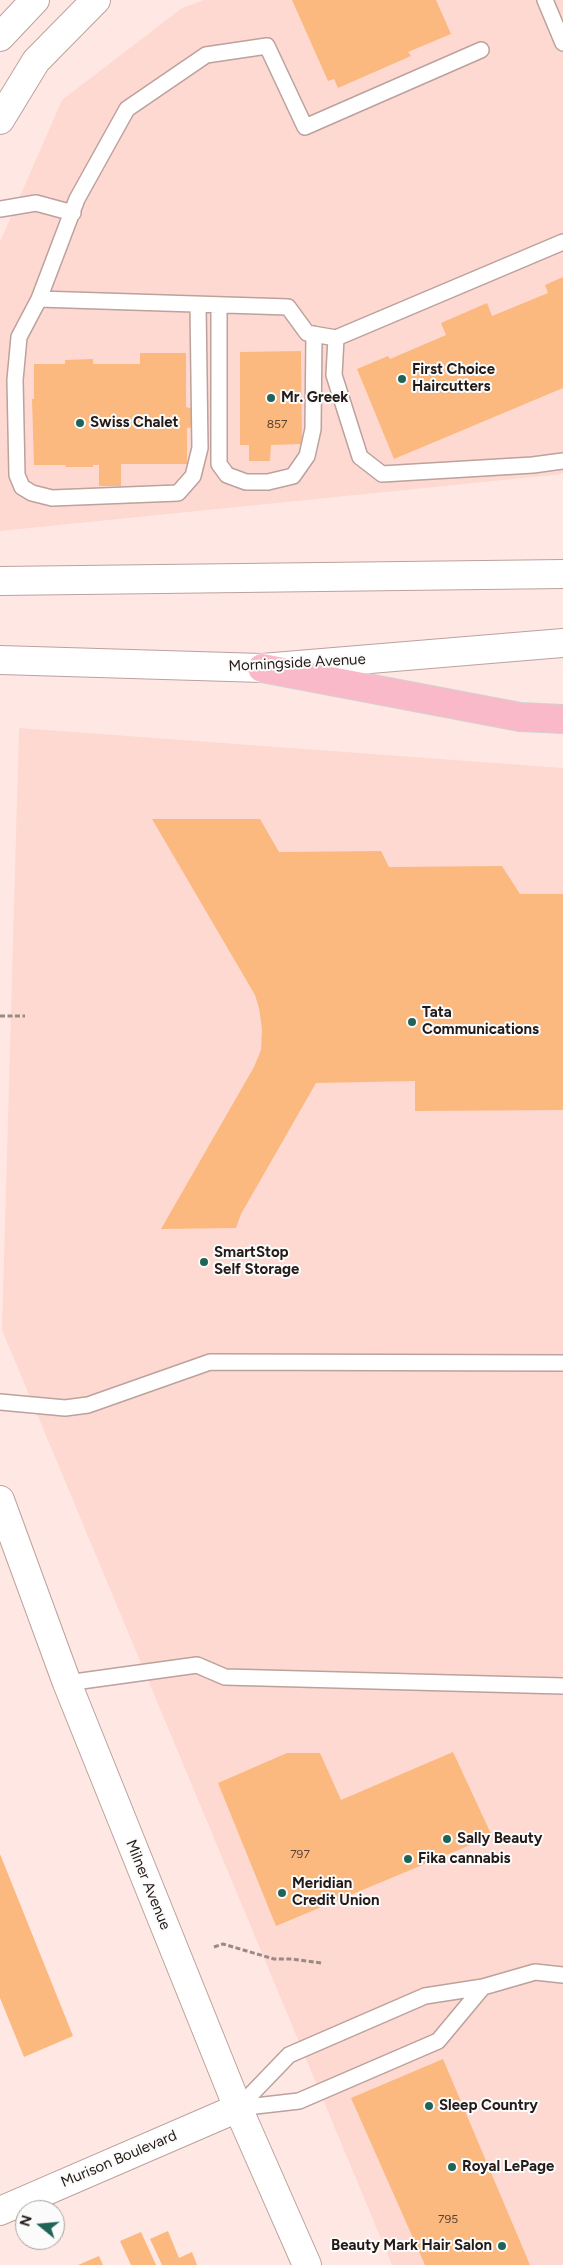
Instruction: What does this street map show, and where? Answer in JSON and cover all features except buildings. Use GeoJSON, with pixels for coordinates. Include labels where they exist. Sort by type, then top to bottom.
{"type":"FeatureCollection","features":[{"type":"Feature","properties":{"kind":"highway"},"geometry":{"type":"LineString","coordinates":[[262,668],[520,717],[563,719]]}},
{"type":"Feature","properties":{"kind":"main road"},"geometry":{"type":"LineString","coordinates":[[0,37],[35,0]]}},
{"type":"Feature","properties":{"kind":"main road"},"geometry":{"type":"LineString","coordinates":[[0,120],[36,61],[96,0]]}},
{"type":"Feature","properties":{"kind":"main road"},"geometry":{"type":"LineString","coordinates":[[0,580],[563,574]]}},
{"type":"Feature","properties":{"kind":"main road","name":"Morningside Avenue"},"geometry":{"type":"LineString","coordinates":[[0,660],[262,668],[563,643]]}},
{"type":"Feature","properties":{"kind":"main road","name":"Milner Avenue"},"geometry":{"type":"LineString","coordinates":[[0,1500],[67,1683],[238,2108],[308,2265]]}},
{"type":"Feature","properties":{"kind":"main road","name":"Murison Boulevard"},"geometry":{"type":"LineString","coordinates":[[0,2211],[238,2108]]}},
{"type":"Feature","properties":{"kind":"lane"},"geometry":{"type":"LineString","coordinates":[[544,0],[563,43]]}},
{"type":"Feature","properties":{"kind":"lane"},"geometry":{"type":"LineString","coordinates":[[198,305],[200,448],[193,476],[178,493],[52,498],[32,493],[22,487],[17,475],[15,380],[19,337],[39,299],[77,199],[127,109],[206,55],[267,46],[305,127],[481,50]]}},
{"type":"Feature","properties":{"kind":"lane"},"geometry":{"type":"LineString","coordinates":[[0,209],[36,203],[73,213]]}},
{"type":"Feature","properties":{"kind":"lane"},"geometry":{"type":"LineString","coordinates":[[39,299],[288,308],[307,333],[336,338],[563,242]]}},
{"type":"Feature","properties":{"kind":"lane"},"geometry":{"type":"LineString","coordinates":[[220,306],[219,464],[227,476],[246,482],[268,482],[293,476],[307,456],[313,429],[314,334]]}},
{"type":"Feature","properties":{"kind":"lane"},"geometry":{"type":"LineString","coordinates":[[336,338],[334,375],[360,457],[382,474],[533,465],[563,461]]}},
{"type":"Feature","properties":{"kind":"lane"},"geometry":{"type":"LineString","coordinates":[[0,1402],[65,1408],[88,1404],[210,1362],[563,1363]]}},
{"type":"Feature","properties":{"kind":"lane"},"geometry":{"type":"LineString","coordinates":[[67,1683],[197,1665],[225,1677],[563,1686]]}},
{"type":"Feature","properties":{"kind":"lane"},"geometry":{"type":"LineString","coordinates":[[238,2108],[289,2055],[425,1996],[483,1987],[535,1972],[563,1974]]}},
{"type":"Feature","properties":{"kind":"lane"},"geometry":{"type":"LineString","coordinates":[[238,2108],[299,2101],[438,2040],[483,1987]]}},
{"type":"Feature","properties":{"kind":"path"},"geometry":{"type":"LineString","coordinates":[[0,1016],[25,1016]]}},
{"type":"Feature","properties":{"kind":"path"},"geometry":{"type":"LineString","coordinates":[[214,1947],[223,1944],[274,1959],[292,1958],[321,1963]]}},
{"type":"Feature","properties":{"kind":"shaded area"},"geometry":{"type":"Polygon","coordinates":[[[204,0],[563,0],[563,474],[0,531],[0,242],[62,100],[182,8],[204,0]]]}},
{"type":"Feature","properties":{"kind":"shaded area"},"geometry":{"type":"Polygon","coordinates":[[[19,728],[563,768],[563,2265],[392,2265],[2,1330],[19,728]]]}},
{"type":"Feature","properties":{"kind":"place","name":"First Choice Haircutters"},"geometry":{"type":"Point","coordinates":[402,379]}},
{"type":"Feature","properties":{"kind":"place","name":"Mr. Greek"},"geometry":{"type":"Point","coordinates":[271,398]}},
{"type":"Feature","properties":{"kind":"place","name":"Swiss Chalet"},"geometry":{"type":"Point","coordinates":[80,423]}},
{"type":"Feature","properties":{"kind":"place","name":"Tata Communications"},"geometry":{"type":"Point","coordinates":[412,1022]}},
{"type":"Feature","properties":{"kind":"place","name":"SmartStop Self Storage"},"geometry":{"type":"Point","coordinates":[204,1262]}},
{"type":"Feature","properties":{"kind":"place","name":"Sally Beauty"},"geometry":{"type":"Point","coordinates":[447,1839]}},
{"type":"Feature","properties":{"kind":"place","name":"Fika cannabis"},"geometry":{"type":"Point","coordinates":[408,1859]}},
{"type":"Feature","properties":{"kind":"place","name":"Meridian Credit Union"},"geometry":{"type":"Point","coordinates":[282,1893]}},
{"type":"Feature","properties":{"kind":"place","name":"Sleep Country"},"geometry":{"type":"Point","coordinates":[429,2106]}},
{"type":"Feature","properties":{"kind":"place","name":"Royal LePage"},"geometry":{"type":"Point","coordinates":[452,2167]}},
{"type":"Feature","properties":{"kind":"place","name":"Beauty Mark Hair Salon"},"geometry":{"type":"Point","coordinates":[502,2246]}}]}
